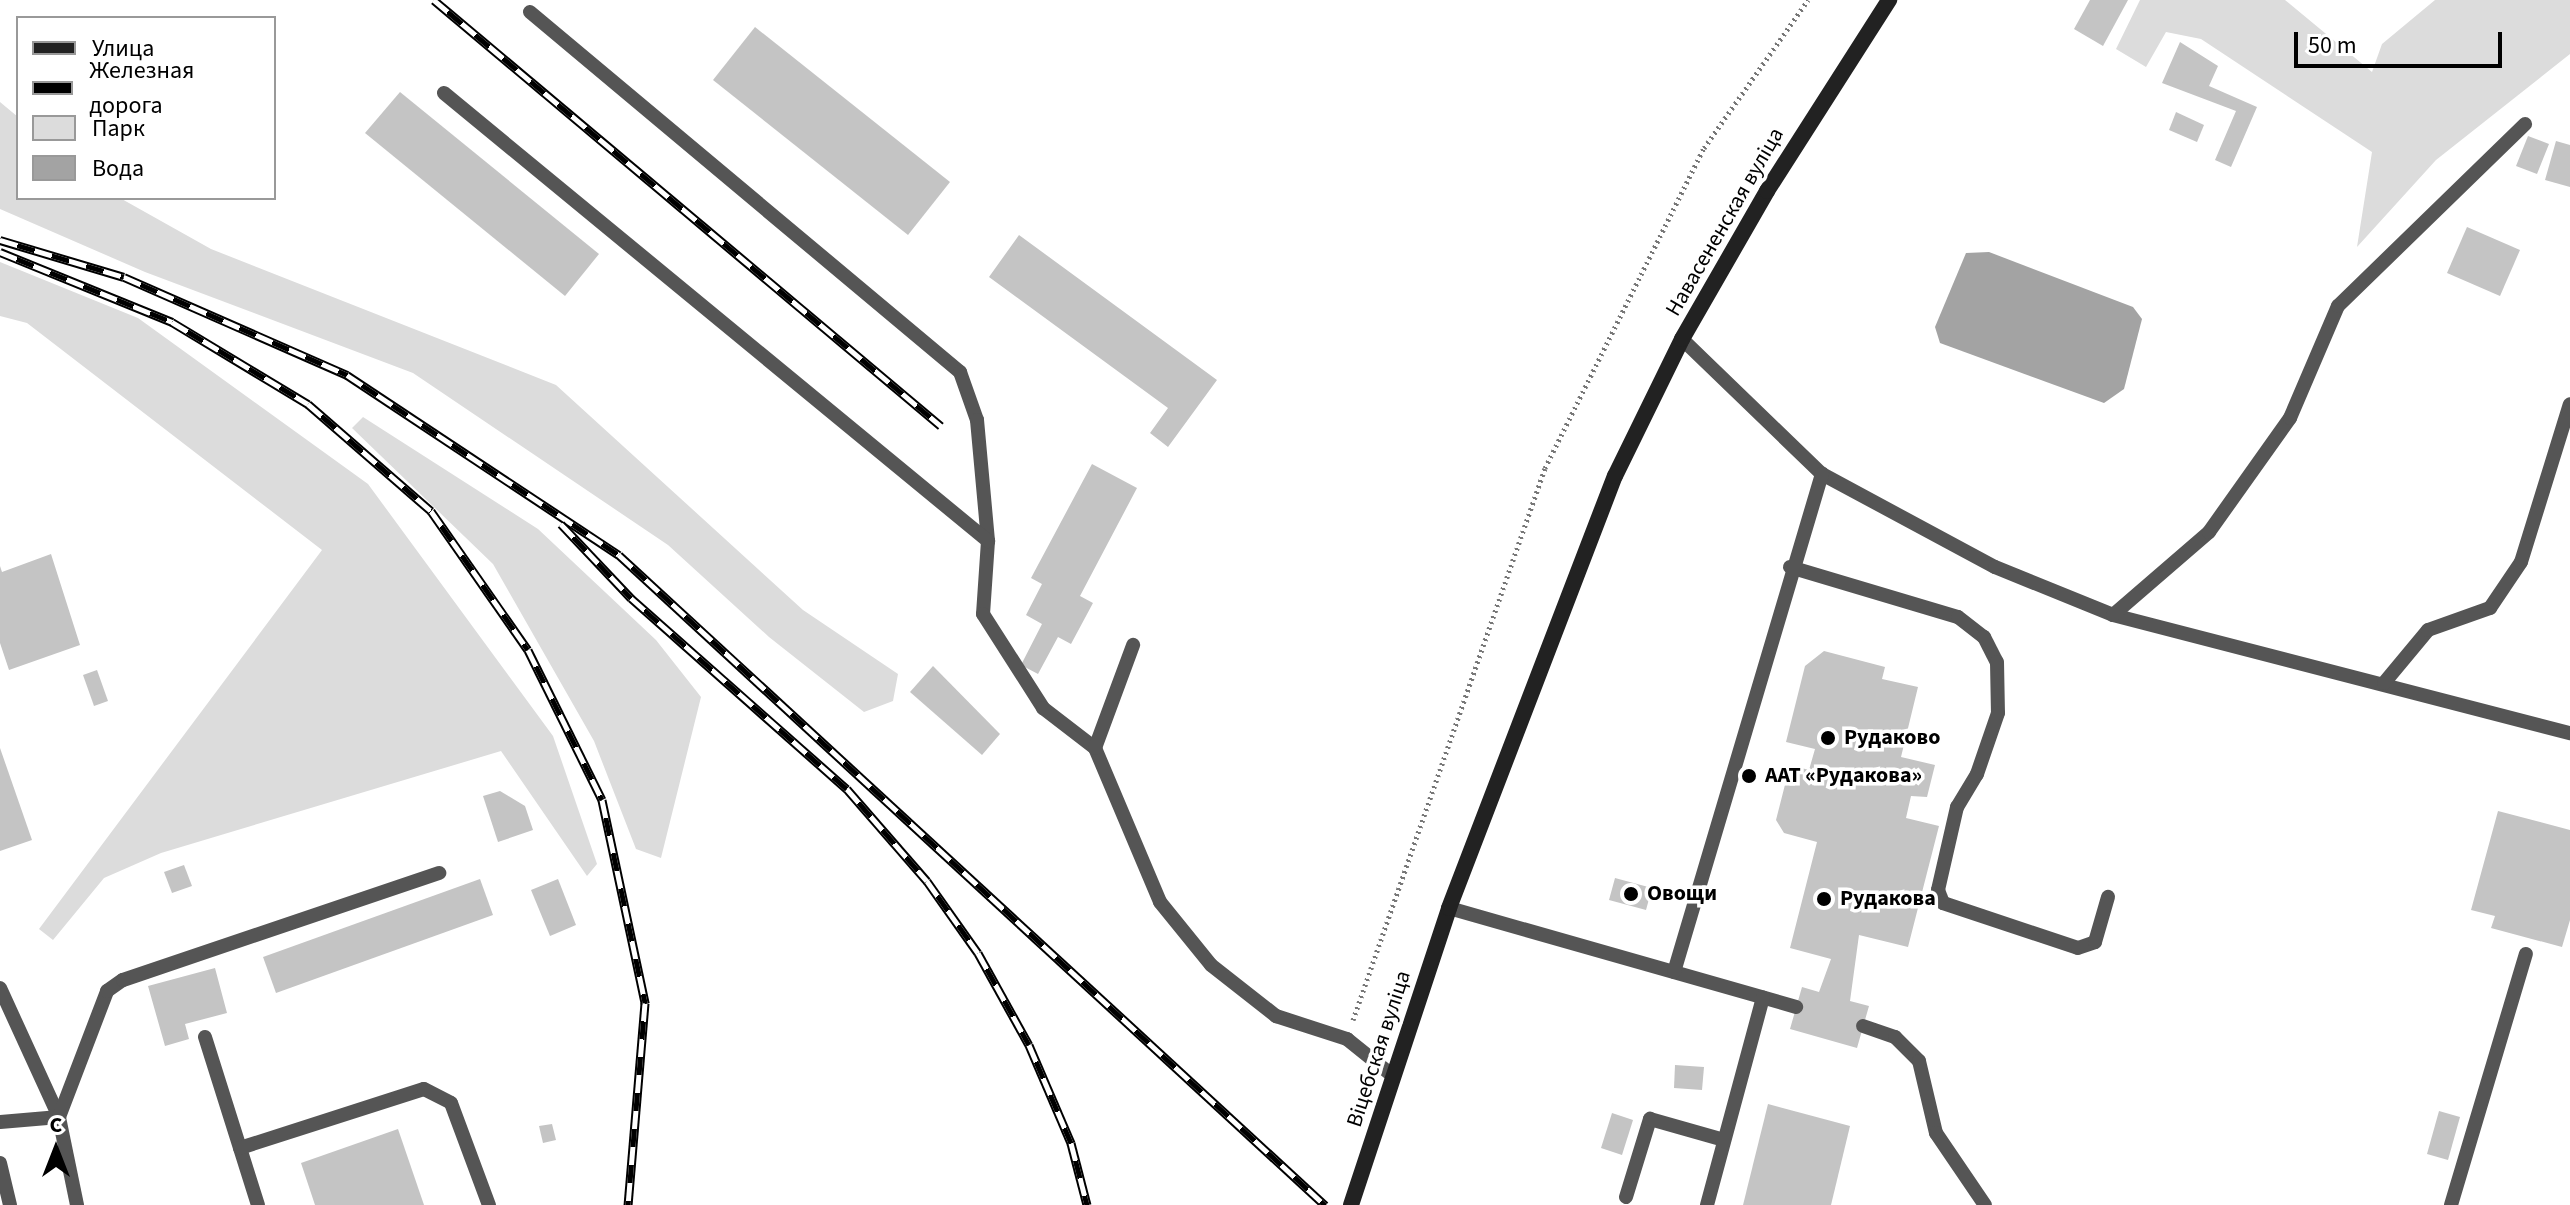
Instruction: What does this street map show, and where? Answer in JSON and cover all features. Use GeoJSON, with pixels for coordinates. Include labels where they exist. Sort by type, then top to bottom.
{"type":"FeatureCollection","features":[{"type":"Feature","properties":{"kind":"main road","name":"Навасененская вуліца"},"geometry":{"type":"LineString","coordinates":[[1449,908],[1615,476],[1682,339],[1860,37],[1889,0]]}},
{"type":"Feature","properties":{"kind":"main road","name":"Віцебская вуліца"},"geometry":{"type":"LineString","coordinates":[[1351,1205],[1449,908]]}},
{"type":"Feature","properties":{"kind":"lane"},"geometry":{"type":"LineString","coordinates":[[530,12],[960,372],[977,420],[988,541],[983,614],[1043,708],[1095,748],[1160,902],[1211,965],[1276,1016],[1347,1039],[1393,1076]]}},
{"type":"Feature","properties":{"kind":"lane"},"geometry":{"type":"LineString","coordinates":[[444,93],[988,541]]}},
{"type":"Feature","properties":{"kind":"lane"},"geometry":{"type":"LineString","coordinates":[[2113,615],[2209,532],[2290,418],[2338,306],[2525,124]]}},
{"type":"Feature","properties":{"kind":"lane"},"geometry":{"type":"LineString","coordinates":[[1682,339],[1822,474],[1995,567],[2113,615],[2570,733]]}},
{"type":"Feature","properties":{"kind":"lane"},"geometry":{"type":"LineString","coordinates":[[2384,683],[2428,630],[2490,608],[2521,562],[2570,404]]}},
{"type":"Feature","properties":{"kind":"lane"},"geometry":{"type":"LineString","coordinates":[[1674,972],[1790,567],[1822,474]]}},
{"type":"Feature","properties":{"kind":"lane"},"geometry":{"type":"LineString","coordinates":[[1790,567],[1958,617],[1984,637],[1997,662],[1998,713],[1977,774],[1957,807],[1938,890],[1943,903],[2078,948],[2095,942],[2108,897]]}},
{"type":"Feature","properties":{"kind":"lane"},"geometry":{"type":"LineString","coordinates":[[1095,748],[1133,645]]}},
{"type":"Feature","properties":{"kind":"lane"},"geometry":{"type":"LineString","coordinates":[[59,1117],[107,991],[123,980],[439,873]]}},
{"type":"Feature","properties":{"kind":"lane"},"geometry":{"type":"LineString","coordinates":[[1449,908],[1796,1007]]}},
{"type":"Feature","properties":{"kind":"lane"},"geometry":{"type":"LineString","coordinates":[[2451,1205],[2526,954]]}},
{"type":"Feature","properties":{"kind":"lane"},"geometry":{"type":"LineString","coordinates":[[0,988],[8,994],[59,1117],[77,1205]]}},
{"type":"Feature","properties":{"kind":"lane"},"geometry":{"type":"LineString","coordinates":[[1707,1205],[1763,997]]}},
{"type":"Feature","properties":{"kind":"lane"},"geometry":{"type":"LineString","coordinates":[[1863,1026],[1895,1037],[1919,1061],[1936,1133],[1985,1205]]}},
{"type":"Feature","properties":{"kind":"lane"},"geometry":{"type":"LineString","coordinates":[[205,1037],[258,1205]]}},
{"type":"Feature","properties":{"kind":"lane"},"geometry":{"type":"LineString","coordinates":[[240,1148],[424,1089],[451,1103],[489,1205]]}},
{"type":"Feature","properties":{"kind":"lane"},"geometry":{"type":"LineString","coordinates":[[0,1122],[59,1117]]}},
{"type":"Feature","properties":{"kind":"lane"},"geometry":{"type":"LineString","coordinates":[[1626,1197],[1650,1119],[1724,1140]]}},
{"type":"Feature","properties":{"kind":"lane"},"geometry":{"type":"LineString","coordinates":[[0,1163],[10,1205]]}},
{"type":"Feature","properties":{"kind":"path"},"geometry":{"type":"LineString","coordinates":[[1347,1039],[1545,468],[1704,148],[1808,0]]}},
{"type":"Feature","properties":{"kind":"green space"},"geometry":{"type":"Polygon","coordinates":[[[2140,0],[2285,0],[2372,72],[2382,44],[2435,0],[2570,0],[2570,54],[2436,160],[2357,247],[2372,152],[2201,39],[2166,32],[2146,67],[2116,49],[2140,0]]]}},
{"type":"Feature","properties":{"kind":"green space"},"geometry":{"type":"Polygon","coordinates":[[[0,102],[16,115],[16,200],[124,200],[211,249],[556,385],[803,610],[898,674],[893,701],[864,712],[769,637],[668,545],[413,373],[145,272],[0,209],[0,102]]]}},
{"type":"Feature","properties":{"kind":"green space"},"geometry":{"type":"Polygon","coordinates":[[[0,262],[138,318],[368,484],[553,736],[597,864],[587,876],[501,751],[161,853],[104,878],[53,940],[39,929],[322,550],[27,323],[0,316],[0,262]]]}},
{"type":"Feature","properties":{"kind":"green space"},"geometry":{"type":"Polygon","coordinates":[[[363,417],[538,529],[656,640],[701,697],[661,858],[636,849],[594,741],[493,564],[352,428],[363,417]]]}},
{"type":"Feature","properties":{"kind":"water"},"geometry":{"type":"Polygon","coordinates":[[[1989,252],[2133,307],[2142,319],[2124,389],[2104,403],[1940,343],[1935,327],[1966,253],[1989,252]]]}},
{"type":"Feature","properties":{"kind":"building"},"geometry":{"type":"Polygon","coordinates":[[[2090,0],[2128,0],[2103,46],[2074,29],[2090,0]]]}},
{"type":"Feature","properties":{"kind":"building"},"geometry":{"type":"Polygon","coordinates":[[[755,27],[950,182],[908,235],[713,80],[755,27]]]}},
{"type":"Feature","properties":{"kind":"building"},"geometry":{"type":"Polygon","coordinates":[[[2180,42],[2218,66],[2209,86],[2257,107],[2231,167],[2215,160],[2236,111],[2162,83],[2180,42]]]}},
{"type":"Feature","properties":{"kind":"building"},"geometry":{"type":"Polygon","coordinates":[[[400,92],[599,254],[565,296],[365,133],[400,92]]]}},
{"type":"Feature","properties":{"kind":"building"},"geometry":{"type":"Polygon","coordinates":[[[2176,112],[2204,125],[2197,142],[2169,130],[2176,112]]]}},
{"type":"Feature","properties":{"kind":"building"},"geometry":{"type":"Polygon","coordinates":[[[2528,136],[2549,144],[2537,174],[2516,166],[2528,136]]]}},
{"type":"Feature","properties":{"kind":"building"},"geometry":{"type":"Polygon","coordinates":[[[2556,141],[2570,145],[2570,187],[2545,180],[2556,141]]]}},
{"type":"Feature","properties":{"kind":"building"},"geometry":{"type":"Polygon","coordinates":[[[2467,227],[2520,250],[2500,296],[2447,273],[2467,227]]]}},
{"type":"Feature","properties":{"kind":"building"},"geometry":{"type":"Polygon","coordinates":[[[1019,235],[1217,380],[1168,447],[1150,433],[1168,408],[989,277],[1019,235]]]}},
{"type":"Feature","properties":{"kind":"building"},"geometry":{"type":"Polygon","coordinates":[[[1092,464],[1137,488],[1080,596],[1093,603],[1071,644],[1058,637],[1038,674],[1021,665],[1042,624],[1026,615],[1042,584],[1031,578],[1092,464]]]}},
{"type":"Feature","properties":{"kind":"building"},"geometry":{"type":"Polygon","coordinates":[[[51,554],[80,645],[9,670],[0,643],[0,566],[2,572],[51,554]]]}},
{"type":"Feature","properties":{"kind":"building"},"geometry":{"type":"Polygon","coordinates":[[[1824,651],[1885,667],[1882,679],[1918,687],[1901,757],[1935,765],[1927,797],[1911,796],[1906,818],[1939,826],[1908,947],[1859,935],[1850,1001],[1869,1006],[1857,1048],[1790,1029],[1802,987],[1819,992],[1831,959],[1790,948],[1817,842],[1784,833],[1776,820],[1790,765],[1809,770],[1815,749],[1786,742],[1805,666],[1824,651]]]}},
{"type":"Feature","properties":{"kind":"building"},"geometry":{"type":"Polygon","coordinates":[[[933,666],[1000,734],[982,755],[910,692],[933,666]]]}},
{"type":"Feature","properties":{"kind":"building"},"geometry":{"type":"Polygon","coordinates":[[[97,670],[108,701],[94,706],[83,675],[97,670]]]}},
{"type":"Feature","properties":{"kind":"building"},"geometry":{"type":"Polygon","coordinates":[[[0,748],[32,840],[0,851],[0,748]]]}},
{"type":"Feature","properties":{"kind":"building"},"geometry":{"type":"Polygon","coordinates":[[[500,791],[525,806],[533,830],[498,842],[483,796],[500,791]]]}},
{"type":"Feature","properties":{"kind":"building"},"geometry":{"type":"Polygon","coordinates":[[[2498,811],[2570,830],[2570,920],[2562,947],[2491,928],[2495,916],[2471,910],[2498,811]]]}},
{"type":"Feature","properties":{"kind":"building"},"geometry":{"type":"Polygon","coordinates":[[[184,865],[192,886],[172,893],[164,872],[184,865]]]}},
{"type":"Feature","properties":{"kind":"building","name":"Овощи"},"geometry":{"type":"Polygon","coordinates":[[[1615,878],[1652,888],[1646,910],[1609,900],[1615,878]]]}},
{"type":"Feature","properties":{"kind":"building"},"geometry":{"type":"Polygon","coordinates":[[[480,879],[493,915],[276,993],[263,957],[480,879]]]}},
{"type":"Feature","properties":{"kind":"building"},"geometry":{"type":"Polygon","coordinates":[[[558,879],[576,925],[550,936],[531,890],[558,879]]]}},
{"type":"Feature","properties":{"kind":"building"},"geometry":{"type":"Polygon","coordinates":[[[215,968],[227,1013],[185,1024],[189,1039],[165,1046],[148,986],[215,968]]]}},
{"type":"Feature","properties":{"kind":"building"},"geometry":{"type":"Polygon","coordinates":[[[1675,1065],[1704,1067],[1702,1090],[1674,1088],[1675,1065]]]}},
{"type":"Feature","properties":{"kind":"building"},"geometry":{"type":"Polygon","coordinates":[[[1768,1104],[1850,1126],[1831,1205],[1743,1205],[1768,1104]]]}},
{"type":"Feature","properties":{"kind":"building"},"geometry":{"type":"Polygon","coordinates":[[[2439,1111],[2460,1117],[2448,1160],[2427,1154],[2439,1111]]]}},
{"type":"Feature","properties":{"kind":"building"},"geometry":{"type":"Polygon","coordinates":[[[1612,1113],[1633,1120],[1622,1155],[1601,1148],[1612,1113]]]}},
{"type":"Feature","properties":{"kind":"building"},"geometry":{"type":"Polygon","coordinates":[[[552,1124],[556,1140],[543,1143],[539,1126],[552,1124]]]}},
{"type":"Feature","properties":{"kind":"building"},"geometry":{"type":"Polygon","coordinates":[[[398,1129],[424,1205],[315,1205],[301,1163],[398,1129]]]}},
{"type":"Feature","properties":{"kind":"railway"},"geometry":{"type":"LineString","coordinates":[[434,0],[941,426]]}},
{"type":"Feature","properties":{"kind":"railway"},"geometry":{"type":"LineString","coordinates":[[0,240],[124,277],[347,375],[619,555],[1325,1205]]}},
{"type":"Feature","properties":{"kind":"railway"},"geometry":{"type":"LineString","coordinates":[[0,252],[172,322],[308,404],[431,511],[528,650],[602,800],[645,1003],[628,1205]]}},
{"type":"Feature","properties":{"kind":"railway"},"geometry":{"type":"LineString","coordinates":[[561,524],[631,598],[847,789],[927,881],[978,953],[1029,1045],[1071,1143],[1087,1205]]}},
{"type":"Feature","properties":{"kind":"place","name":"Рудаково"},"geometry":{"type":"Point","coordinates":[1828,738]}},
{"type":"Feature","properties":{"kind":"place","name":"ААТ «Рудакова»"},"geometry":{"type":"Point","coordinates":[1749,776]}},
{"type":"Feature","properties":{"kind":"place","name":"Овощи"},"geometry":{"type":"Point","coordinates":[1631,894]}},
{"type":"Feature","properties":{"kind":"place","name":"Рудакова"},"geometry":{"type":"Point","coordinates":[1824,899]}}]}
